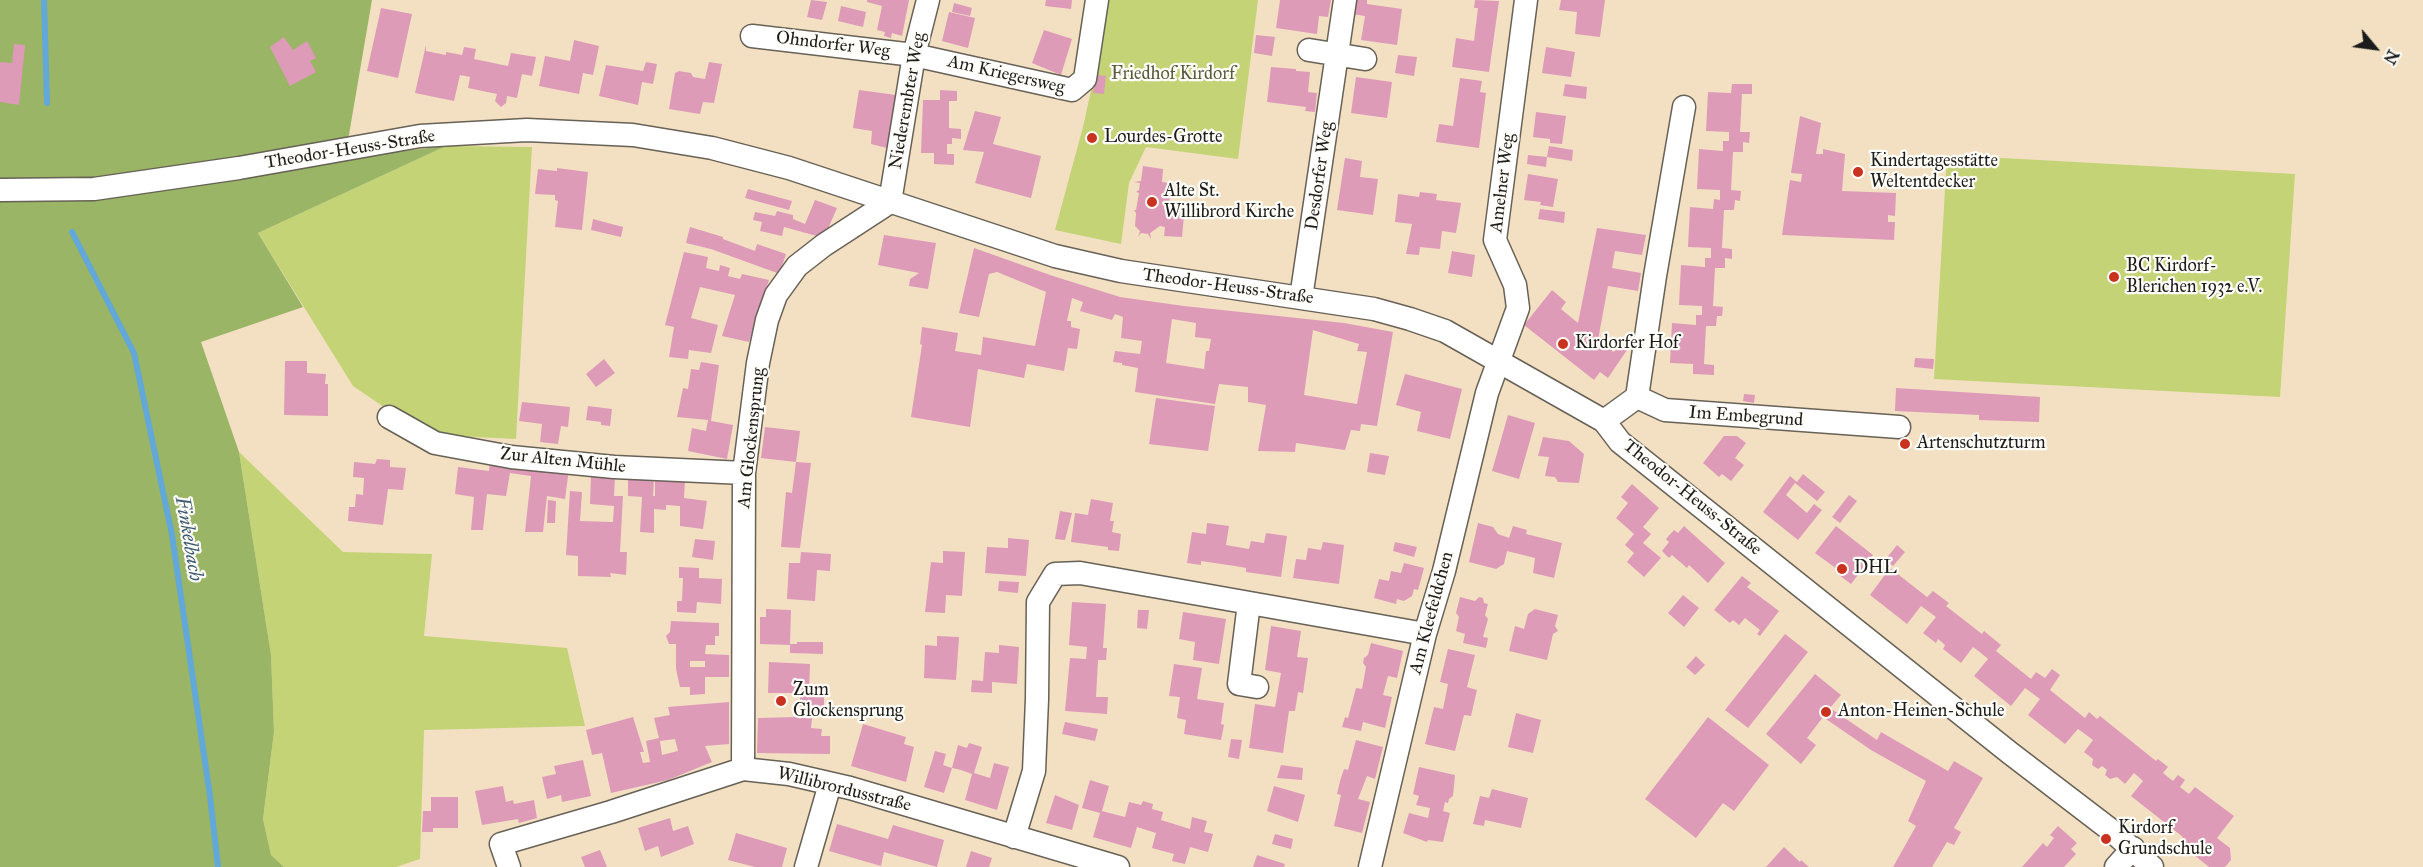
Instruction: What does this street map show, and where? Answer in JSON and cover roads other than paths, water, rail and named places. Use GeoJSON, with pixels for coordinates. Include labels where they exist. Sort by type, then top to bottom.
{"type":"FeatureCollection","features":[{"type":"Feature","properties":{"kind":"street","name":"Niederembter Weg"},"geometry":{"type":"LineString","coordinates":[[890,202],[914,55],[928,0]]}},
{"type":"Feature","properties":{"kind":"street","name":"Am Kriegersweg"},"geometry":{"type":"LineString","coordinates":[[914,55],[1072,90],[1085,79],[1097,0]]}},
{"type":"Feature","properties":{"kind":"street","name":"Desdorfer Weg"},"geometry":{"type":"LineString","coordinates":[[1301,298],[1345,0]]}},
{"type":"Feature","properties":{"kind":"street","name":"Amelner Weg"},"geometry":{"type":"LineString","coordinates":[[1500,361],[1518,308],[1515,285],[1495,240],[1526,0]]}},
{"type":"Feature","properties":{"kind":"street","name":"Ohndorfer Weg"},"geometry":{"type":"LineString","coordinates":[[752,36],[914,55]]}},
{"type":"Feature","properties":{"kind":"street"},"geometry":{"type":"LineString","coordinates":[[1309,50],[1365,59]]}},
{"type":"Feature","properties":{"kind":"street"},"geometry":{"type":"LineString","coordinates":[[1604,421],[1637,397],[1684,107]]}},
{"type":"Feature","properties":{"kind":"street","name":"Theodor-Heuss-Straße"},"geometry":{"type":"LineString","coordinates":[[0,190],[94,189],[238,168],[420,136],[527,130],[633,135],[712,148],[789,168],[1055,256],[1121,271],[1374,309],[1410,319],[1445,332],[1604,421],[1620,442],[1982,731],[2133,848],[2152,867]]}},
{"type":"Feature","properties":{"kind":"street","name":"Am Glockensprung"},"geometry":{"type":"LineString","coordinates":[[743,769],[744,473],[758,363],[767,320],[776,295],[797,266],[890,202]]}},
{"type":"Feature","properties":{"kind":"street","name":"Am Kleefeldchen"},"geometry":{"type":"LineString","coordinates":[[1370,867],[1425,634],[1444,571],[1487,393],[1500,361]]}},
{"type":"Feature","properties":{"kind":"street","name":"Im Embegrund"},"geometry":{"type":"LineString","coordinates":[[1637,397],[1665,410],[1899,427]]}},
{"type":"Feature","properties":{"kind":"street","name":"Zur Alten Mühle"},"geometry":{"type":"LineString","coordinates":[[389,417],[435,443],[511,457],[614,467],[744,473]]}},
{"type":"Feature","properties":{"kind":"street"},"geometry":{"type":"LineString","coordinates":[[1014,837],[1034,771],[1038,602],[1055,574],[1080,573],[1425,634]]}},
{"type":"Feature","properties":{"kind":"street"},"geometry":{"type":"LineString","coordinates":[[1239,684],[1249,603]]}},
{"type":"Feature","properties":{"kind":"street","name":"Willibrordusstraße"},"geometry":{"type":"LineString","coordinates":[[509,867],[501,844],[611,812],[743,769],[789,774],[830,784],[1118,867]]}},
{"type":"Feature","properties":{"kind":"street"},"geometry":{"type":"LineString","coordinates":[[806,867],[830,784]]}},
{"type":"Feature","properties":{"kind":"street"},"geometry":{"type":"LineString","coordinates":[[2116,867],[2133,848]]}},
{"type":"Feature","properties":{"kind":"waterway","name":"Finkelbach"},"geometry":{"type":"LineString","coordinates":[[44,0],[47,103]]}},
{"type":"Feature","properties":{"kind":"waterway","name":"Finkelbach"},"geometry":{"type":"LineString","coordinates":[[72,232],[134,353],[172,535],[210,796],[218,867]]}},
{"type":"Feature","properties":{"kind":"place","name":"Lourdes-Grotte"},"geometry":{"type":"Point","coordinates":[1092,138]}},
{"type":"Feature","properties":{"kind":"place","name":"Kindertagesstätte Weltentdecker"},"geometry":{"type":"Point","coordinates":[1858,172]}},
{"type":"Feature","properties":{"kind":"place","name":"Alte St. Willibrord Kirche"},"geometry":{"type":"Point","coordinates":[1152,202]}},
{"type":"Feature","properties":{"kind":"place","name":"BC Kirdorf- Blerichen 1932 e.V."},"geometry":{"type":"Point","coordinates":[2114,277]}},
{"type":"Feature","properties":{"kind":"place","name":"Kirdorfer Hof"},"geometry":{"type":"Point","coordinates":[1563,344]}},
{"type":"Feature","properties":{"kind":"place","name":"Artenschutzturm"},"geometry":{"type":"Point","coordinates":[1905,444]}},
{"type":"Feature","properties":{"kind":"place","name":"DHL"},"geometry":{"type":"Point","coordinates":[1842,569]}},
{"type":"Feature","properties":{"kind":"place","name":"Zum Glockensprung"},"geometry":{"type":"Point","coordinates":[781,701]}},
{"type":"Feature","properties":{"kind":"place","name":"Anton-Heinen-Schule"},"geometry":{"type":"Point","coordinates":[1826,712]}},
{"type":"Feature","properties":{"kind":"place","name":"Kirdorf Grundschule"},"geometry":{"type":"Point","coordinates":[2106,839]}},
{"type":"Feature","properties":{"kind":"park label","name":"Friedhof Kirdorf"},"geometry":{"type":"Point","coordinates":[1173,75]}}]}
